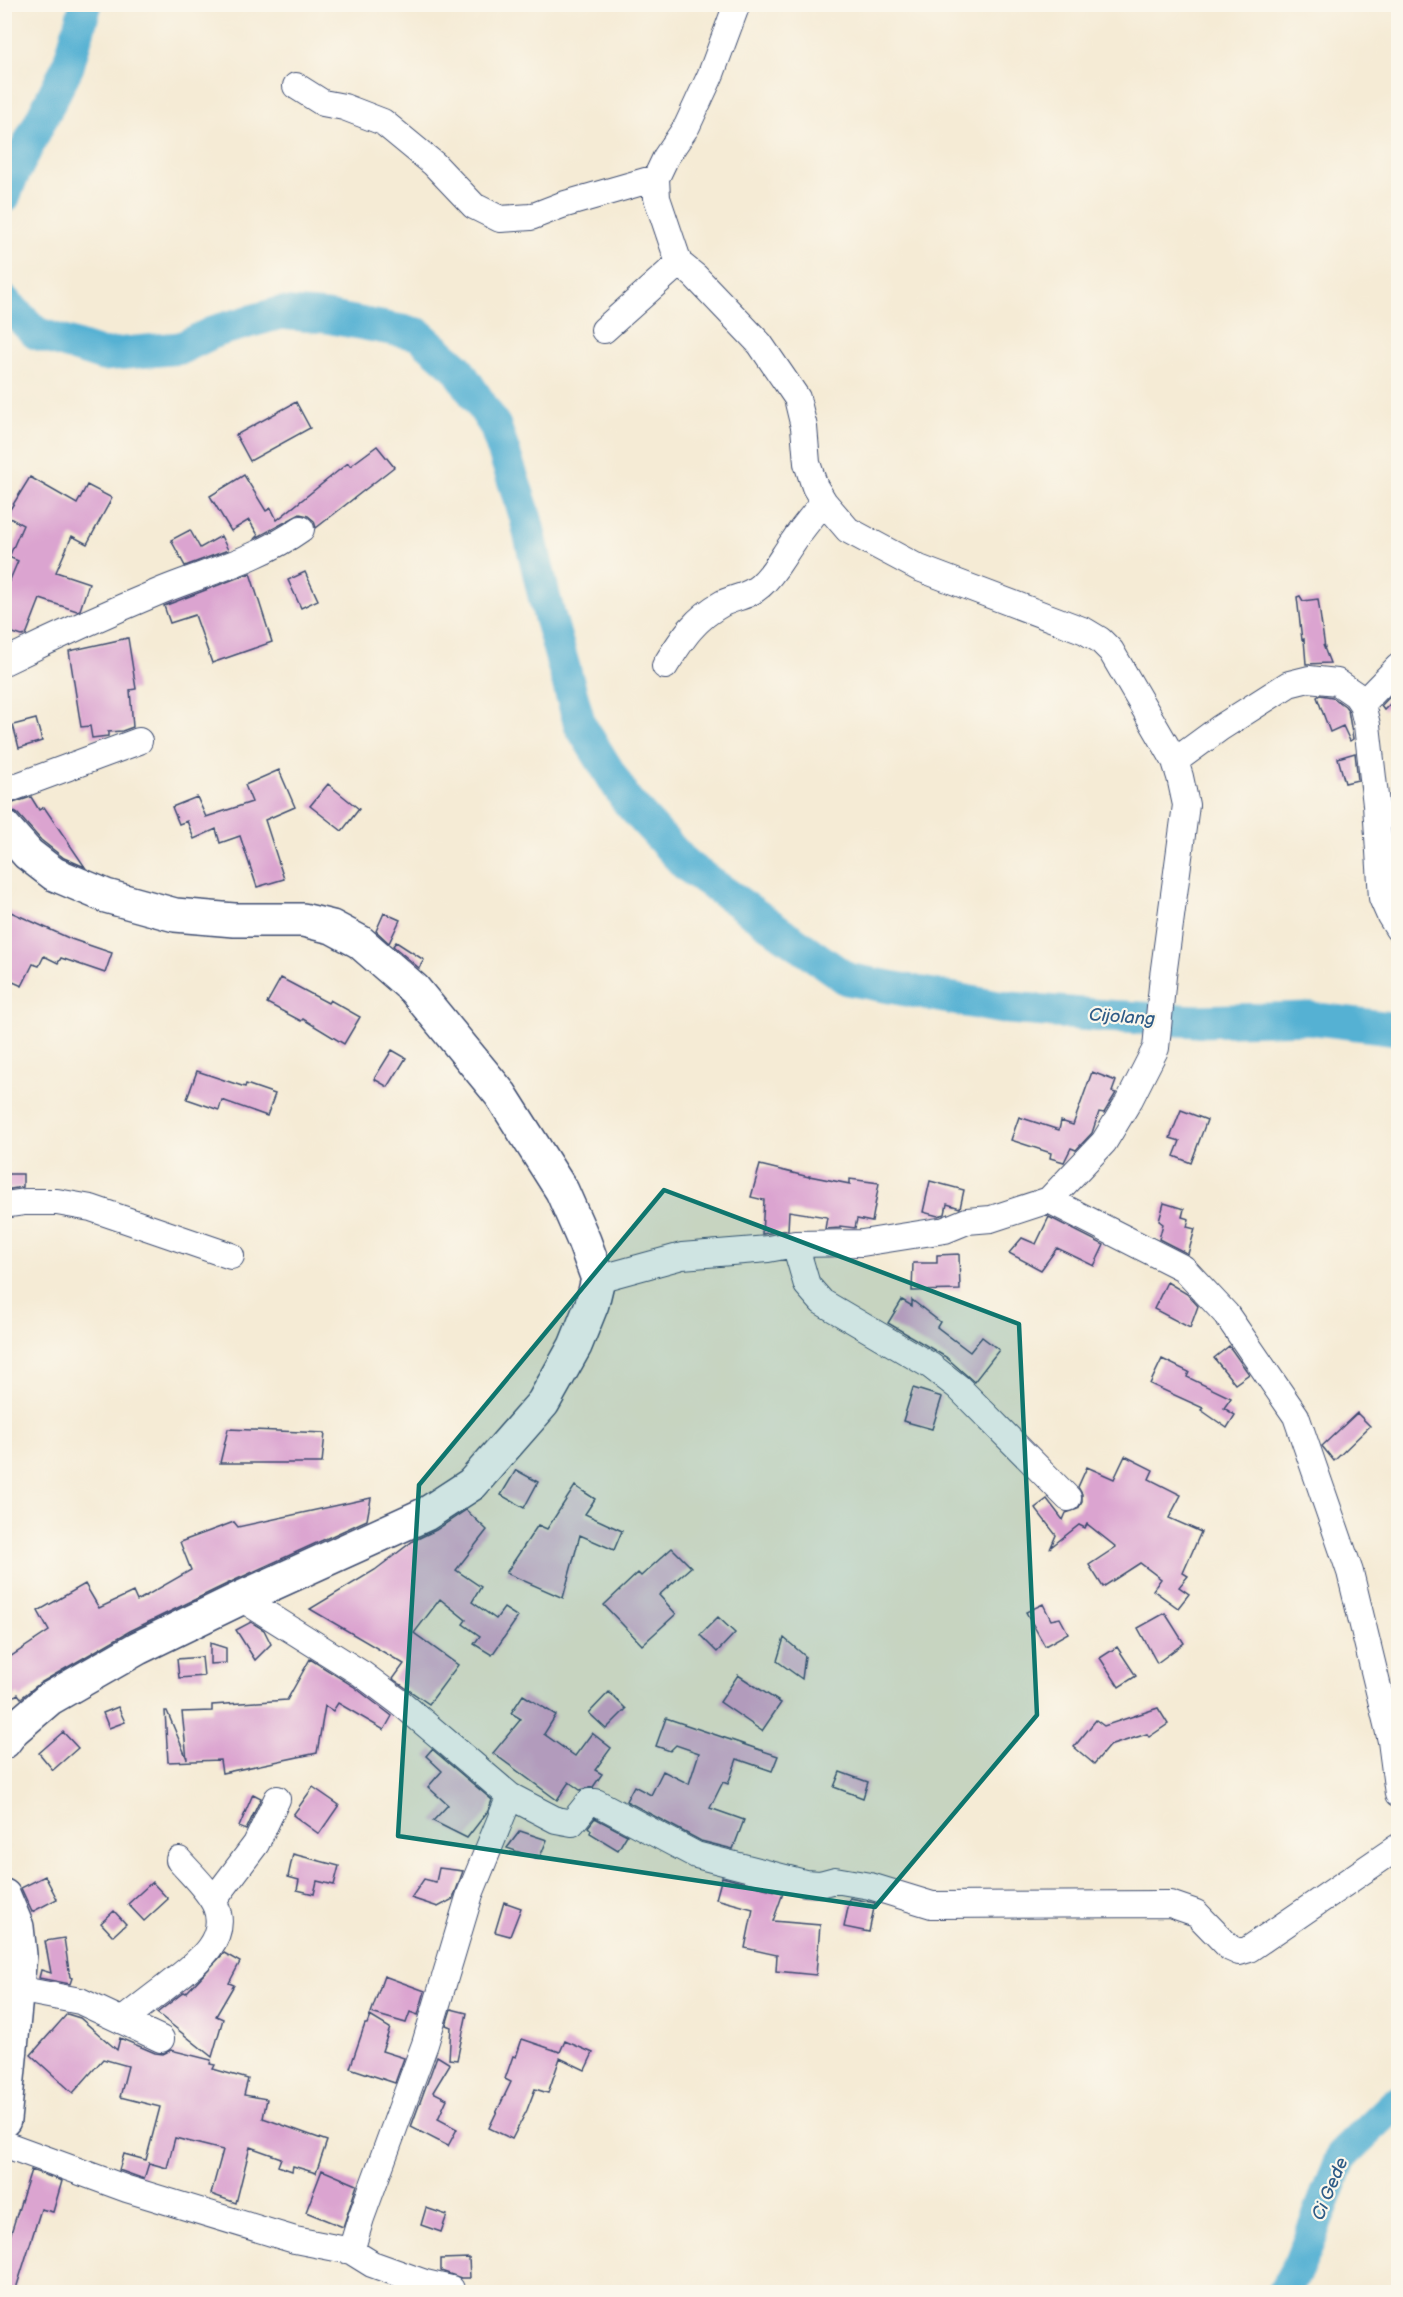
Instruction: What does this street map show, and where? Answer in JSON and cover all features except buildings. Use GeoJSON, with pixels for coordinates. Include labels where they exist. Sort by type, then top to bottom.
{"type":"FeatureCollection","features":[{"type":"Feature","properties":{"kind":"highway"},"geometry":{"type":"LineString","coordinates":[[4,827],[28,854],[54,874],[106,896],[175,915],[234,920],[303,920],[332,927],[360,942],[414,989],[501,1095],[562,1191],[598,1279],[592,1304],[575,1346],[543,1403],[472,1484],[426,1514],[241,1598],[138,1648],[49,1700],[13,1730],[4,1742]]}},
{"type":"Feature","properties":{"kind":"highway"},"geometry":{"type":"LineString","coordinates":[[4,1896],[17,1926],[20,1955],[4,2120]]}},
{"type":"Feature","properties":{"kind":"street"},"geometry":{"type":"LineString","coordinates":[[598,1279],[682,1256],[768,1249],[795,1244],[862,1243],[945,1230],[966,1221],[991,1219],[1049,1200],[1104,1142],[1130,1099],[1156,1048],[1163,976],[1186,805],[1174,761],[1111,651],[1101,640],[1085,631],[918,568],[848,530],[824,502],[807,464],[804,427],[797,398],[760,344],[679,262],[657,198],[656,178],[687,126],[738,4]]}},
{"type":"Feature","properties":{"kind":"street"},"geometry":{"type":"LineString","coordinates":[[296,86],[323,103],[383,122],[434,164],[474,206],[500,219],[531,217],[562,205],[656,178]]}},
{"type":"Feature","properties":{"kind":"street"},"geometry":{"type":"LineString","coordinates":[[604,330],[679,262]]}},
{"type":"Feature","properties":{"kind":"street"},"geometry":{"type":"LineString","coordinates":[[665,666],[685,634],[704,614],[726,602],[744,597],[758,588],[771,575],[793,541],[824,502]]}},
{"type":"Feature","properties":{"kind":"street"},"geometry":{"type":"LineString","coordinates":[[4,662],[61,634],[166,589],[256,556],[301,529]]}},
{"type":"Feature","properties":{"kind":"street"},"geometry":{"type":"LineString","coordinates":[[1362,704],[1398,667]]}},
{"type":"Feature","properties":{"kind":"street"},"geometry":{"type":"LineString","coordinates":[[1174,761],[1220,728],[1289,684],[1309,679],[1337,682],[1356,695],[1362,704],[1367,725],[1376,805],[1382,898],[1398,929]]}},
{"type":"Feature","properties":{"kind":"street"},"geometry":{"type":"LineString","coordinates":[[4,791],[139,741]]}},
{"type":"Feature","properties":{"kind":"street"},"geometry":{"type":"LineString","coordinates":[[1049,1200],[1183,1268],[1226,1314],[1296,1416],[1350,1572],[1391,1741],[1398,1794]]}},
{"type":"Feature","properties":{"kind":"street"},"geometry":{"type":"LineString","coordinates":[[4,1205],[25,1202],[57,1202],[91,1208],[231,1256]]}},
{"type":"Feature","properties":{"kind":"street"},"geometry":{"type":"LineString","coordinates":[[795,1244],[807,1285],[822,1302],[931,1366],[958,1387],[1068,1498]]}},
{"type":"Feature","properties":{"kind":"street"},"geometry":{"type":"LineString","coordinates":[[241,1598],[362,1674],[402,1704],[510,1797],[556,1820],[572,1823],[589,1802],[596,1802],[696,1855],[805,1883],[820,1884],[835,1880],[870,1886],[932,1905],[1170,1904],[1196,1913],[1230,1948],[1239,1952],[1249,1949],[1398,1847]]}},
{"type":"Feature","properties":{"kind":"street"},"geometry":{"type":"LineString","coordinates":[[394,2292],[362,2257],[361,2218],[425,2044],[470,1894],[510,1797]]}},
{"type":"Feature","properties":{"kind":"street"},"geometry":{"type":"LineString","coordinates":[[213,1901],[256,1844],[277,1799]]}},
{"type":"Feature","properties":{"kind":"street"},"geometry":{"type":"LineString","coordinates":[[122,2021],[204,1955],[216,1936],[217,1910],[213,1901],[179,1860]]}},
{"type":"Feature","properties":{"kind":"street"},"geometry":{"type":"LineString","coordinates":[[17,1989],[80,2001],[161,2039]]}},
{"type":"Feature","properties":{"kind":"street"},"geometry":{"type":"LineString","coordinates":[[4,2144],[127,2189],[295,2240],[362,2257],[425,2283],[451,2289]]}},
{"type":"Feature","properties":{"kind":"highlighted area"},"geometry":{"type":"Polygon","coordinates":[[[664,1190],[1019,1324],[1037,1715],[875,1907],[398,1836],[419,1485],[664,1190]]]}},
{"type":"Feature","properties":{"kind":"waterway"},"geometry":{"type":"LineString","coordinates":[[4,197],[68,66],[86,4]]}},
{"type":"Feature","properties":{"kind":"waterway","name":"Cijolang"},"geometry":{"type":"LineString","coordinates":[[4,301],[36,333],[103,355],[181,348],[216,331],[280,313],[327,317],[418,334],[457,368],[495,426],[525,515],[545,600],[580,725],[627,801],[687,866],[847,979],[998,1007],[1197,1021],[1309,1018],[1398,1029]]}},
{"type":"Feature","properties":{"kind":"waterway","name":"Ci Gede"},"geometry":{"type":"LineString","coordinates":[[1284,2292],[1300,2263],[1342,2155],[1398,2101]]}}]}
